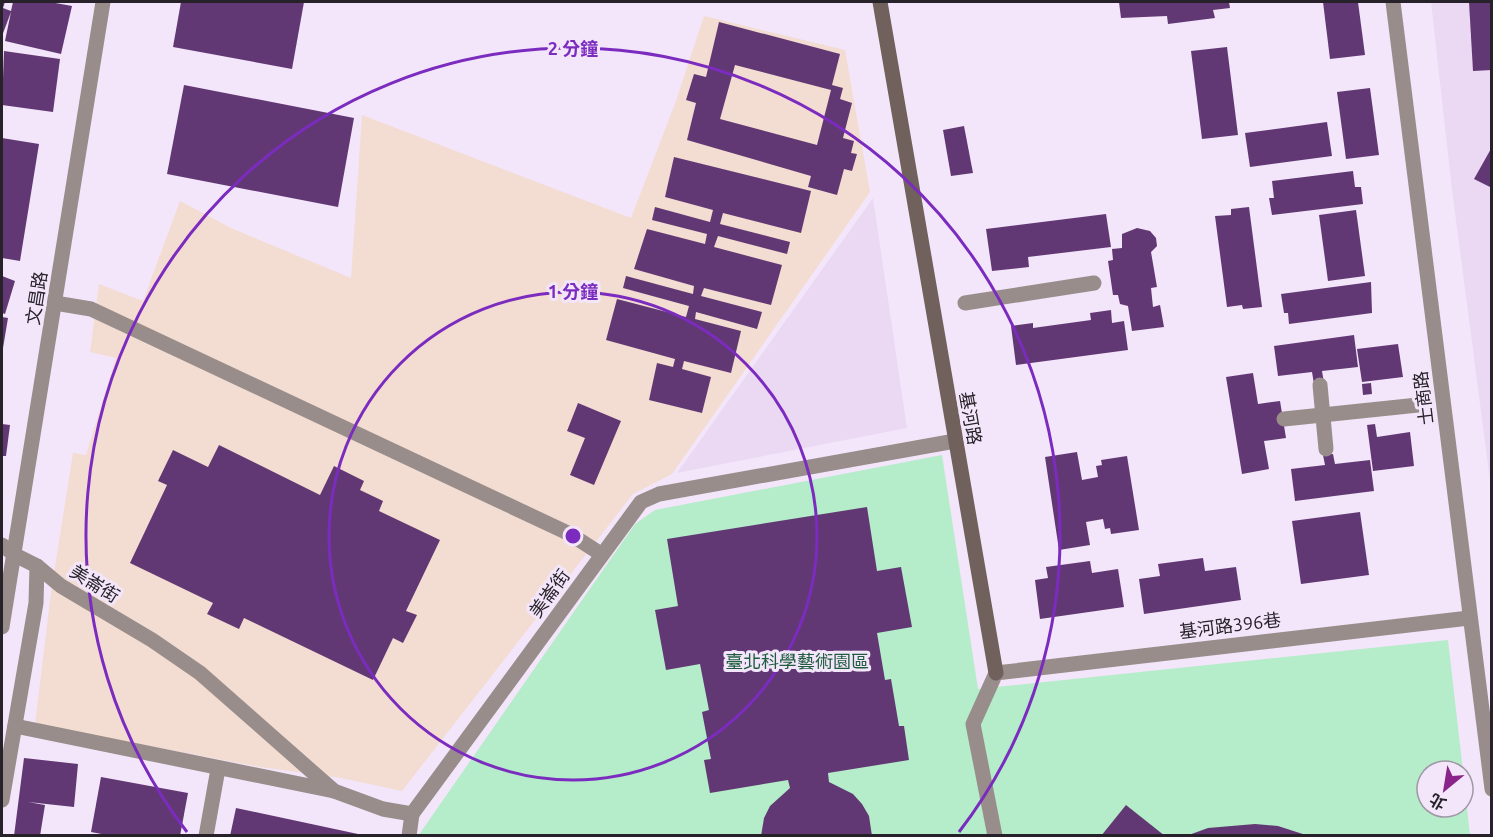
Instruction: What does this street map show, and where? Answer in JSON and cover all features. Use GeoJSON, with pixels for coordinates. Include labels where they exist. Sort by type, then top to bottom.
{"type":"FeatureCollection","features":[{"type":"Feature","properties":{"kind":"street","name":"文昌路"},"geometry":{"type":"LineString","coordinates":[[2,627],[103,2]]}},
{"type":"Feature","properties":{"kind":"street","name":"基河路"},"geometry":{"type":"LineString","coordinates":[[880,2],[996,673]]}},
{"type":"Feature","properties":{"kind":"street","name":"士商路"},"geometry":{"type":"LineString","coordinates":[[1394,2],[1491,789]]}},
{"type":"Feature","properties":{"kind":"street"},"geometry":{"type":"LineString","coordinates":[[965,303],[1094,283]]}},
{"type":"Feature","properties":{"kind":"street"},"geometry":{"type":"LineString","coordinates":[[56,303],[91,309],[570,534],[602,554]]}},
{"type":"Feature","properties":{"kind":"street"},"geometry":{"type":"LineString","coordinates":[[1320,385],[1326,449]]}},
{"type":"Feature","properties":{"kind":"street"},"geometry":{"type":"LineString","coordinates":[[1284,419],[1418,405]]}},
{"type":"Feature","properties":{"kind":"street","name":"美崙街"},"geometry":{"type":"LineString","coordinates":[[15,726],[334,791],[383,809],[412,814],[641,502],[659,494],[955,441]]}},
{"type":"Feature","properties":{"kind":"street","name":"美崙街"},"geometry":{"type":"LineString","coordinates":[[2,545],[15,555],[37,566],[61,586],[152,640],[200,672],[334,791]]}},
{"type":"Feature","properties":{"kind":"street"},"geometry":{"type":"LineString","coordinates":[[2,800],[36,603],[37,566]]}},
{"type":"Feature","properties":{"kind":"street","name":"基河路396巷"},"geometry":{"type":"LineString","coordinates":[[996,673],[1469,618]]}},
{"type":"Feature","properties":{"kind":"street"},"geometry":{"type":"LineString","coordinates":[[995,836],[973,724],[996,673]]}},
{"type":"Feature","properties":{"kind":"street"},"geometry":{"type":"LineString","coordinates":[[206,836],[218,769]]}},
{"type":"Feature","properties":{"kind":"street"},"geometry":{"type":"LineString","coordinates":[[409,836],[412,814]]}},
{"type":"Feature","properties":{"kind":"shaded area"},"geometry":{"type":"Polygon","coordinates":[[[1431,2],[1491,2],[1491,488],[1452,190],[1431,2]]]}},
{"type":"Feature","properties":{"kind":"shaded area"},"geometry":{"type":"Polygon","coordinates":[[[704,16],[845,50],[870,192],[672,474],[633,494],[402,791],[341,778],[260,767],[35,724],[51,592],[73,453],[86,455],[116,358],[90,352],[99,284],[143,301],[180,201],[233,229],[351,278],[362,115],[631,218],[676,101],[704,16]]]}},
{"type":"Feature","properties":{"kind":"shaded area"},"geometry":{"type":"Polygon","coordinates":[[[873,198],[907,428],[677,473],[873,198]]]}},
{"type":"Feature","properties":{"kind":"green space","name":"臺北科學藝術園區"},"geometry":{"type":"Polygon","coordinates":[[[942,455],[978,689],[1448,640],[1462,759],[1415,759],[1415,819],[1468,819],[1470,835],[418,836],[635,524],[655,510],[942,455]]]}},
{"type":"Feature","properties":{"kind":"building"},"geometry":{"type":"Polygon","coordinates":[[[2,2],[5,2],[3,8],[11,11],[13,2],[50,2],[72,6],[61,54],[5,41],[11,12],[2,36],[2,2]]]}},
{"type":"Feature","properties":{"kind":"building"},"geometry":{"type":"Polygon","coordinates":[[[181,2],[304,2],[292,69],[173,47],[181,2]]]}},
{"type":"Feature","properties":{"kind":"building"},"geometry":{"type":"Polygon","coordinates":[[[1119,2],[1229,2],[1230,8],[1213,10],[1215,18],[1168,24],[1167,16],[1121,18],[1119,2]]]}},
{"type":"Feature","properties":{"kind":"building"},"geometry":{"type":"Polygon","coordinates":[[[1323,2],[1358,2],[1365,55],[1330,59],[1323,2]]]}},
{"type":"Feature","properties":{"kind":"building"},"geometry":{"type":"Polygon","coordinates":[[[1469,2],[1492,2],[1492,70],[1473,71],[1469,2]]]}},
{"type":"Feature","properties":{"kind":"building"},"geometry":{"type":"Polygon","coordinates":[[[719,22],[840,54],[832,85],[843,88],[840,99],[852,103],[843,138],[854,141],[851,153],[857,154],[852,171],[844,169],[837,195],[808,187],[811,176],[687,140],[696,103],[686,100],[694,74],[706,77],[719,22]],[[735,65],[720,119],[817,145],[831,90],[735,65]]]}},
{"type":"Feature","properties":{"kind":"building"},"geometry":{"type":"Polygon","coordinates":[[[1227,47],[1238,135],[1202,139],[1191,51],[1227,47]]]}},
{"type":"Feature","properties":{"kind":"building"},"geometry":{"type":"Polygon","coordinates":[[[4,51],[60,59],[53,112],[2,105],[4,51]]]}},
{"type":"Feature","properties":{"kind":"building"},"geometry":{"type":"Polygon","coordinates":[[[184,85],[354,118],[338,207],[167,174],[184,85]]]}},
{"type":"Feature","properties":{"kind":"building"},"geometry":{"type":"Polygon","coordinates":[[[1370,88],[1379,155],[1346,159],[1337,92],[1370,88]]]}},
{"type":"Feature","properties":{"kind":"building"},"geometry":{"type":"Polygon","coordinates":[[[1327,122],[1332,156],[1250,167],[1245,133],[1327,122]]]}},
{"type":"Feature","properties":{"kind":"building"},"geometry":{"type":"Polygon","coordinates":[[[964,126],[973,173],[951,176],[943,130],[964,126]]]}},
{"type":"Feature","properties":{"kind":"building"},"geometry":{"type":"Polygon","coordinates":[[[2,138],[39,144],[20,261],[2,258],[2,138]]]}},
{"type":"Feature","properties":{"kind":"building"},"geometry":{"type":"Polygon","coordinates":[[[1492,147],[1492,188],[1474,179],[1492,147]]]}},
{"type":"Feature","properties":{"kind":"building"},"geometry":{"type":"Polygon","coordinates":[[[674,157],[811,191],[801,233],[723,213],[720,224],[790,242],[787,254],[718,236],[714,247],[782,265],[771,305],[704,288],[701,296],[762,312],[757,329],[696,312],[695,319],[741,331],[731,373],[684,361],[682,369],[711,377],[702,413],[649,400],[657,363],[673,367],[675,359],[606,340],[617,299],[686,317],[689,306],[623,288],[626,276],[693,294],[694,286],[634,269],[647,229],[705,244],[707,234],[652,220],[655,207],[710,222],[713,210],[665,197],[674,157]]]}},
{"type":"Feature","properties":{"kind":"building"},"geometry":{"type":"Polygon","coordinates":[[[1353,171],[1355,187],[1361,187],[1363,204],[1272,215],[1269,198],[1274,198],[1272,181],[1353,171]]]}},
{"type":"Feature","properties":{"kind":"building"},"geometry":{"type":"Polygon","coordinates":[[[1249,207],[1262,307],[1243,309],[1242,305],[1227,307],[1215,216],[1231,215],[1231,209],[1249,207]]]}},
{"type":"Feature","properties":{"kind":"building"},"geometry":{"type":"Polygon","coordinates":[[[1356,210],[1365,276],[1328,281],[1319,215],[1356,210]]]}},
{"type":"Feature","properties":{"kind":"building"},"geometry":{"type":"Polygon","coordinates":[[[1106,214],[1111,247],[1028,257],[1029,267],[992,271],[986,229],[1106,214]]]}},
{"type":"Feature","properties":{"kind":"building"},"geometry":{"type":"Polygon","coordinates":[[[1137,228],[1150,231],[1156,238],[1157,246],[1151,252],[1157,287],[1151,288],[1153,307],[1160,305],[1164,327],[1132,331],[1128,306],[1120,304],[1118,295],[1113,295],[1108,261],[1113,260],[1112,249],[1122,248],[1122,234],[1137,228]]]}},
{"type":"Feature","properties":{"kind":"building"},"geometry":{"type":"Polygon","coordinates":[[[2,276],[15,281],[5,314],[2,313],[2,276]]]}},
{"type":"Feature","properties":{"kind":"building"},"geometry":{"type":"Polygon","coordinates":[[[1371,282],[1372,313],[1289,324],[1288,313],[1284,313],[1281,294],[1371,282]]]}},
{"type":"Feature","properties":{"kind":"building"},"geometry":{"type":"Polygon","coordinates":[[[1111,310],[1112,323],[1124,321],[1128,350],[1016,365],[1011,326],[1033,323],[1033,328],[1091,320],[1090,313],[1111,310]]]}},
{"type":"Feature","properties":{"kind":"building"},"geometry":{"type":"Polygon","coordinates":[[[2,317],[8,318],[3,348],[2,348],[2,317]]]}},
{"type":"Feature","properties":{"kind":"building"},"geometry":{"type":"Polygon","coordinates":[[[1354,335],[1358,367],[1322,371],[1324,383],[1314,384],[1312,372],[1278,376],[1274,346],[1354,335]]]}},
{"type":"Feature","properties":{"kind":"building"},"geometry":{"type":"Polygon","coordinates":[[[1398,344],[1403,377],[1362,382],[1357,349],[1398,344]]]}},
{"type":"Feature","properties":{"kind":"building"},"geometry":{"type":"Polygon","coordinates":[[[1253,373],[1258,404],[1280,401],[1286,438],[1264,441],[1269,469],[1242,474],[1226,377],[1253,373]]]}},
{"type":"Feature","properties":{"kind":"building"},"geometry":{"type":"Polygon","coordinates":[[[1371,383],[1372,394],[1363,395],[1362,384],[1371,383]]]}},
{"type":"Feature","properties":{"kind":"building"},"geometry":{"type":"Polygon","coordinates":[[[578,403],[621,421],[594,485],[570,475],[585,438],[567,431],[578,403]]]}},
{"type":"Feature","properties":{"kind":"building"},"geometry":{"type":"Polygon","coordinates":[[[2,424],[10,425],[6,456],[2,456],[2,424]]]}},
{"type":"Feature","properties":{"kind":"building"},"geometry":{"type":"Polygon","coordinates":[[[1375,424],[1377,437],[1410,432],[1414,466],[1373,471],[1367,425],[1375,424]]]}},
{"type":"Feature","properties":{"kind":"building"},"geometry":{"type":"Polygon","coordinates":[[[219,445],[320,495],[334,466],[364,481],[360,490],[383,501],[379,511],[440,540],[406,611],[417,615],[403,643],[393,638],[373,680],[244,618],[239,629],[207,614],[213,603],[130,563],[167,485],[158,481],[173,450],[208,467],[219,445]]]}},
{"type":"Feature","properties":{"kind":"building"},"geometry":{"type":"Polygon","coordinates":[[[1077,452],[1082,480],[1098,477],[1096,466],[1102,465],[1101,460],[1127,456],[1139,530],[1111,534],[1110,528],[1105,529],[1103,519],[1086,522],[1090,545],[1059,550],[1045,457],[1077,452]]]}},
{"type":"Feature","properties":{"kind":"building"},"geometry":{"type":"Polygon","coordinates":[[[1333,454],[1335,464],[1370,460],[1374,491],[1295,501],[1291,469],[1325,465],[1323,455],[1333,454]]]}},
{"type":"Feature","properties":{"kind":"building"},"geometry":{"type":"Polygon","coordinates":[[[867,507],[877,571],[901,567],[912,627],[877,633],[885,680],[891,679],[899,726],[904,726],[909,760],[828,773],[829,782],[853,794],[862,804],[869,816],[872,836],[761,836],[764,818],[770,806],[790,788],[788,780],[710,793],[704,760],[711,759],[702,712],[709,710],[700,664],[666,670],[655,610],[678,606],[667,539],[867,507]]]}},
{"type":"Feature","properties":{"kind":"building"},"geometry":{"type":"Polygon","coordinates":[[[1360,512],[1369,575],[1301,584],[1292,521],[1360,512]]]}},
{"type":"Feature","properties":{"kind":"building"},"geometry":{"type":"Polygon","coordinates":[[[1203,558],[1205,571],[1236,567],[1241,600],[1144,614],[1139,579],[1160,576],[1158,564],[1203,558]]]}},
{"type":"Feature","properties":{"kind":"building"},"geometry":{"type":"Polygon","coordinates":[[[1090,561],[1092,573],[1118,569],[1124,607],[1040,619],[1035,580],[1048,578],[1046,567],[1090,561]]]}},
{"type":"Feature","properties":{"kind":"building"},"geometry":{"type":"Polygon","coordinates":[[[24,758],[78,764],[74,807],[28,802],[45,805],[40,836],[14,836],[24,758]]]}},
{"type":"Feature","properties":{"kind":"building"},"geometry":{"type":"Polygon","coordinates":[[[101,777],[188,793],[180,836],[112,836],[91,832],[101,777]]]}},
{"type":"Feature","properties":{"kind":"building"},"geometry":{"type":"Polygon","coordinates":[[[1126,805],[1165,836],[1101,836],[1126,805]]]}},
{"type":"Feature","properties":{"kind":"building"},"geometry":{"type":"Polygon","coordinates":[[[236,808],[358,834],[358,836],[230,836],[236,808]]]}},
{"type":"Feature","properties":{"kind":"building"},"geometry":{"type":"Polygon","coordinates":[[[1255,824],[1278,826],[1309,836],[1186,836],[1208,828],[1255,824]]]}}]}
